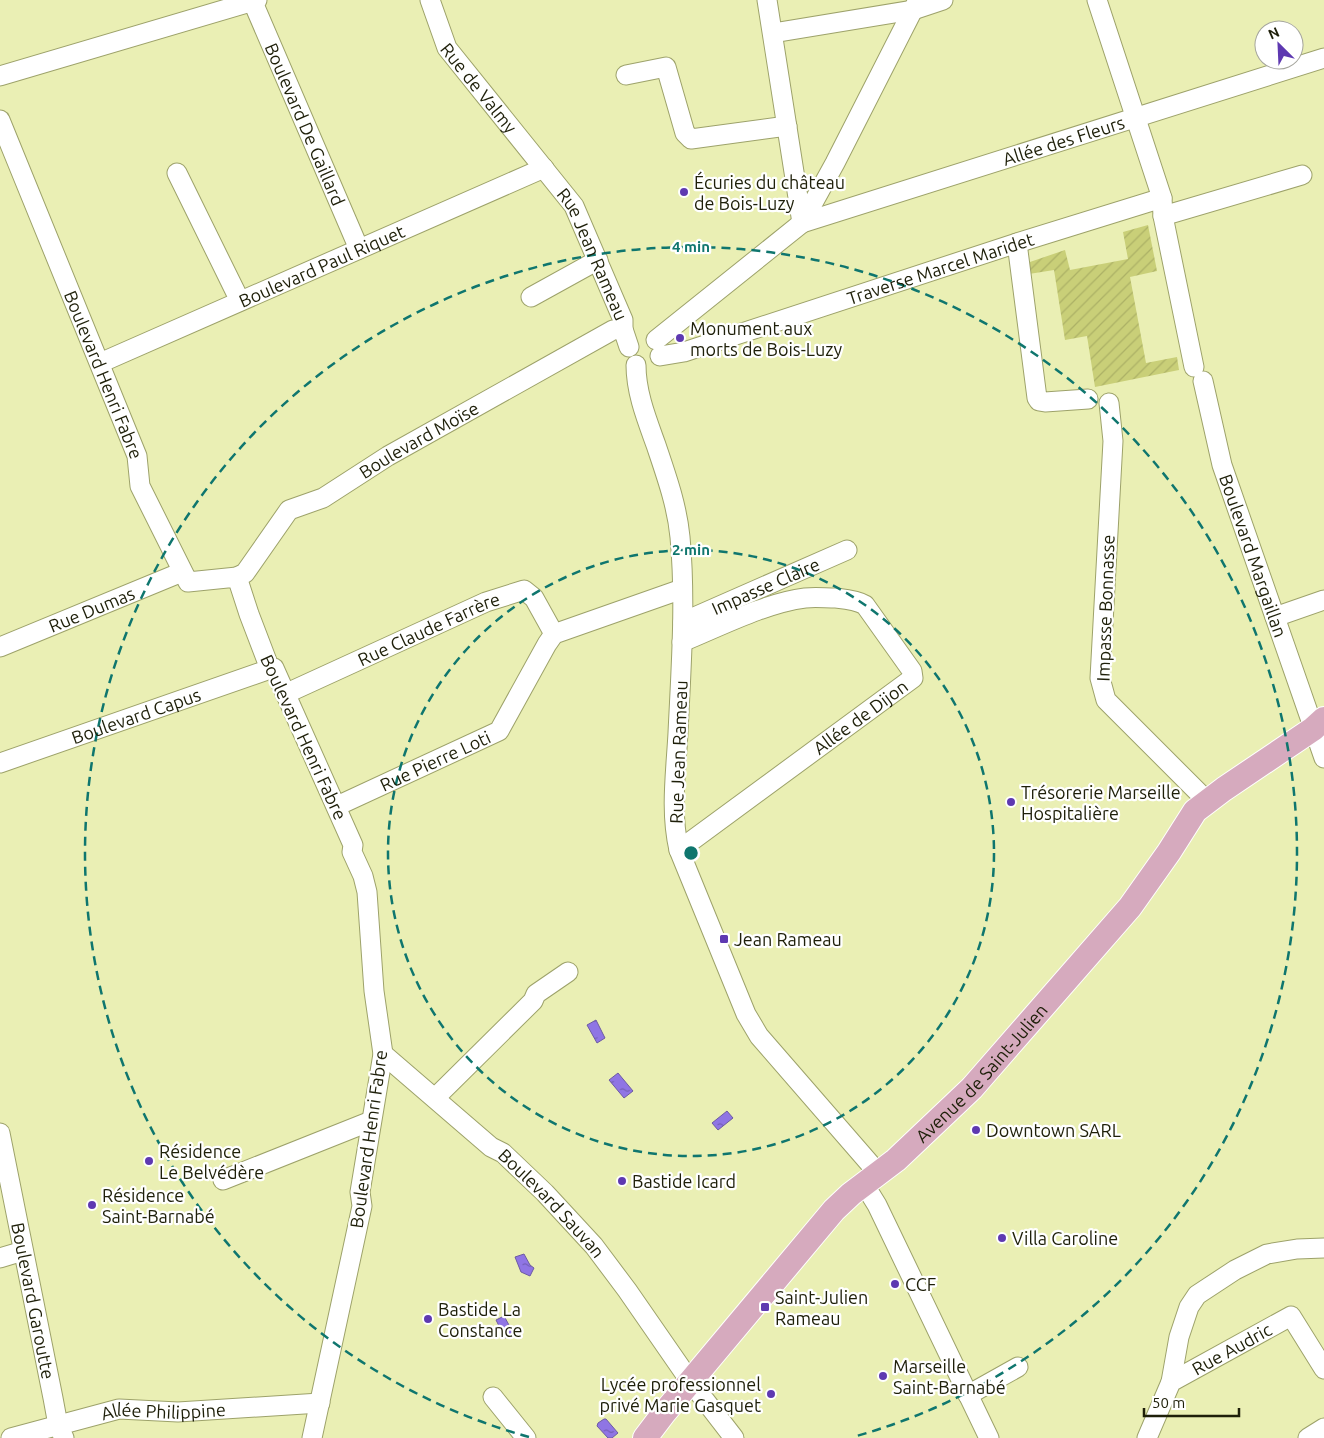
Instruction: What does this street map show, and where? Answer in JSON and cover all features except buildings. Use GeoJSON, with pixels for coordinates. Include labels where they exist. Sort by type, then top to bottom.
{"type":"FeatureCollection","features":[{"type":"Feature","properties":{"kind":"main road","name":"Avenue de Saint-Julien"},"geometry":{"type":"LineString","coordinates":[[645,1438],[834,1210],[896,1160],[972,1088],[1130,906],[1169,852],[1195,811],[1319,724]]}},
{"type":"Feature","properties":{"kind":"street"},"geometry":{"type":"LineString","coordinates":[[0,76],[254,0]]}},
{"type":"Feature","properties":{"kind":"street","name":"Boulevard De Gaillard"},"geometry":{"type":"LineString","coordinates":[[254,0],[359,249]]}},
{"type":"Feature","properties":{"kind":"street","name":"Rue de Valmy"},"geometry":{"type":"LineString","coordinates":[[430,0],[447,48],[544,168]]}},
{"type":"Feature","properties":{"kind":"street"},"geometry":{"type":"LineString","coordinates":[[767,0],[773,33],[782,127],[802,223]]}},
{"type":"Feature","properties":{"kind":"street"},"geometry":{"type":"LineString","coordinates":[[773,33],[943,0]]}},
{"type":"Feature","properties":{"kind":"street","name":"Boulevard Margaillan"},"geometry":{"type":"LineString","coordinates":[[1097,0],[1163,207],[1199,374],[1222,465],[1275,617],[1319,724],[1324,758]]}},
{"type":"Feature","properties":{"kind":"street"},"geometry":{"type":"LineString","coordinates":[[658,348],[649,336],[640,336],[633,340],[629,347],[629,354],[631,360],[636,365],[650,366],[656,362],[658,348],[802,223],[835,163],[915,5]]}},
{"type":"Feature","properties":{"kind":"street","name":"Allée des Fleurs"},"geometry":{"type":"LineString","coordinates":[[802,223],[1324,58]]}},
{"type":"Feature","properties":{"kind":"street"},"geometry":{"type":"LineString","coordinates":[[626,75],[666,67],[685,133],[691,139],[782,127]]}},
{"type":"Feature","properties":{"kind":"street","name":"Boulevard Henri Fabre"},"geometry":{"type":"LineString","coordinates":[[0,120],[137,456],[140,486],[182,572]]}},
{"type":"Feature","properties":{"kind":"street","name":"Boulevard Paul Riquet"},"geometry":{"type":"LineString","coordinates":[[100,363],[544,168]]}},
{"type":"Feature","properties":{"kind":"street","name":"Rue Jean Rameau"},"geometry":{"type":"LineString","coordinates":[[544,168],[574,206],[623,320],[623,329],[629,347]]}},
{"type":"Feature","properties":{"kind":"street"},"geometry":{"type":"LineString","coordinates":[[178,173],[240,301]]}},
{"type":"Feature","properties":{"kind":"street","name":"Traverse Marcel Maridet"},"geometry":{"type":"LineString","coordinates":[[658,348],[684,352],[1017,243],[1302,175]]}},
{"type":"Feature","properties":{"kind":"street"},"geometry":{"type":"LineString","coordinates":[[1017,243],[1037,398],[1045,402],[1088,399]]}},
{"type":"Feature","properties":{"kind":"street"},"geometry":{"type":"LineString","coordinates":[[531,297],[598,260]]}},
{"type":"Feature","properties":{"kind":"street","name":"Boulevard Moïse"},"geometry":{"type":"LineString","coordinates":[[237,577],[245,573],[289,510],[323,498],[388,456],[614,330],[623,329]]}},
{"type":"Feature","properties":{"kind":"street","name":"Rue Jean Rameau"},"geometry":{"type":"LineString","coordinates":[[636,365],[636,381],[646,420],[674,502],[680,536],[683,622],[674,792],[675,832],[679,850],[746,1014],[759,1036],[871,1179],[877,1205],[989,1438]]}},
{"type":"Feature","properties":{"kind":"street","name":"Impasse Bonnasse"},"geometry":{"type":"LineString","coordinates":[[1109,403],[1113,441],[1100,678],[1106,700],[1207,801]]}},
{"type":"Feature","properties":{"kind":"street","name":"Impasse Claire"},"geometry":{"type":"LineString","coordinates":[[683,622],[847,550]]}},
{"type":"Feature","properties":{"kind":"street"},"geometry":{"type":"LineString","coordinates":[[182,572],[188,582],[237,577]]}},
{"type":"Feature","properties":{"kind":"street","name":"Rue Dumas"},"geometry":{"type":"LineString","coordinates":[[0,647],[182,572]]}},
{"type":"Feature","properties":{"kind":"street","name":"Boulevard Henri Fabre"},"geometry":{"type":"LineString","coordinates":[[237,577],[270,669],[274,668],[337,806],[353,845],[352,852],[363,876],[367,892],[374,991],[383,1054],[360,1192],[362,1206],[312,1438]]}},
{"type":"Feature","properties":{"kind":"street"},"geometry":{"type":"LineString","coordinates":[[554,634],[682,589]]}},
{"type":"Feature","properties":{"kind":"street","name":"Rue Claude Farrère"},"geometry":{"type":"LineString","coordinates":[[285,694],[486,602],[524,590],[534,598],[554,634]]}},
{"type":"Feature","properties":{"kind":"street","name":"Allée de Dijon"},"geometry":{"type":"LineString","coordinates":[[679,850],[913,678],[912,671],[865,605],[861,602],[842,598],[805,598],[785,602],[767,607],[682,642]]}},
{"type":"Feature","properties":{"kind":"street"},"geometry":{"type":"LineString","coordinates":[[1275,617],[1324,600]]}},
{"type":"Feature","properties":{"kind":"street","name":"Rue Pierre Loti"},"geometry":{"type":"LineString","coordinates":[[337,806],[499,731],[546,644],[554,634]]}},
{"type":"Feature","properties":{"kind":"street","name":"Boulevard Capus"},"geometry":{"type":"LineString","coordinates":[[0,763],[270,669]]}},
{"type":"Feature","properties":{"kind":"street"},"geometry":{"type":"LineString","coordinates":[[435,1098],[533,1001],[536,994],[568,972]]}},
{"type":"Feature","properties":{"kind":"street","name":"Boulevard Sauvan"},"geometry":{"type":"LineString","coordinates":[[383,1054],[491,1146],[503,1153],[546,1193],[572,1221],[628,1290],[690,1382],[734,1438]]}},
{"type":"Feature","properties":{"kind":"street"},"geometry":{"type":"LineString","coordinates":[[223,1180],[371,1121]]}},
{"type":"Feature","properties":{"kind":"street","name":"Boulevard Garoutte"},"geometry":{"type":"LineString","coordinates":[[1,1141],[61,1431]]}},
{"type":"Feature","properties":{"kind":"street"},"geometry":{"type":"LineString","coordinates":[[1171,1382],[1179,1338],[1189,1307],[1197,1294],[1235,1270],[1267,1254],[1297,1249],[1324,1248]]}},
{"type":"Feature","properties":{"kind":"street"},"geometry":{"type":"LineString","coordinates":[[0,1258],[23,1251]]}},
{"type":"Feature","properties":{"kind":"street","name":"Rue Audric"},"geometry":{"type":"LineString","coordinates":[[1147,1438],[1171,1382],[1291,1316],[1324,1369]]}},
{"type":"Feature","properties":{"kind":"street"},"geometry":{"type":"LineString","coordinates":[[968,1395],[1018,1367]]}},
{"type":"Feature","properties":{"kind":"street"},"geometry":{"type":"LineString","coordinates":[[493,1397],[526,1438]]}},
{"type":"Feature","properties":{"kind":"street","name":"Allée Philippine"},"geometry":{"type":"LineString","coordinates":[[11,1438],[61,1431],[119,1409],[178,1412],[320,1403]]}},
{"type":"Feature","properties":{"kind":"street"},"geometry":{"type":"LineString","coordinates":[[1308,1438],[1324,1428]]}},
{"type":"Feature","properties":{"kind":"green space"},"geometry":{"type":"Polygon","coordinates":[[[1148,225],[1157,271],[1130,277],[1146,363],[1177,357],[1179,370],[1095,387],[1087,336],[1065,340],[1054,270],[1029,274],[1027,263],[1065,250],[1070,270],[1128,259],[1123,232],[1148,225]]]}},
{"type":"Feature","properties":{"kind":"water"},"geometry":{"type":"Polygon","coordinates":[[[596,1020],[605,1038],[597,1043],[587,1025],[596,1020]]]}},
{"type":"Feature","properties":{"kind":"water"},"geometry":{"type":"Polygon","coordinates":[[[618,1073],[633,1091],[624,1098],[609,1080],[618,1073]]]}},
{"type":"Feature","properties":{"kind":"water"},"geometry":{"type":"Polygon","coordinates":[[[727,1111],[733,1118],[718,1130],[712,1123],[727,1111]]]}},
{"type":"Feature","properties":{"kind":"water"},"geometry":{"type":"Polygon","coordinates":[[[524,1254],[530,1265],[534,1268],[530,1276],[521,1272],[515,1257],[524,1254]]]}},
{"type":"Feature","properties":{"kind":"water"},"geometry":{"type":"Polygon","coordinates":[[[504,1316],[514,1334],[505,1338],[496,1320],[504,1316]]]}},
{"type":"Feature","properties":{"kind":"water"},"geometry":{"type":"Polygon","coordinates":[[[604,1419],[618,1433],[612,1438],[608,1438],[597,1426],[604,1419]]]}},
{"type":"Feature","properties":{"kind":"place","name":"Écuries du château de Bois-Luzy"},"geometry":{"type":"Point","coordinates":[684,192]}},
{"type":"Feature","properties":{"kind":"place","name":"Monument aux morts de Bois-Luzy"},"geometry":{"type":"Point","coordinates":[680,338]}},
{"type":"Feature","properties":{"kind":"place","name":"Trésorerie Marseille Hospitalière"},"geometry":{"type":"Point","coordinates":[1011,802]}},
{"type":"Feature","properties":{"kind":"place","name":"Jean Rameau"},"geometry":{"type":"Point","coordinates":[724,939]}},
{"type":"Feature","properties":{"kind":"place","name":"Downtown SARL"},"geometry":{"type":"Point","coordinates":[976,1130]}},
{"type":"Feature","properties":{"kind":"place","name":"Résidence Le Belvédère"},"geometry":{"type":"Point","coordinates":[149,1161]}},
{"type":"Feature","properties":{"kind":"place","name":"Bastide Icard"},"geometry":{"type":"Point","coordinates":[622,1181]}},
{"type":"Feature","properties":{"kind":"place","name":"Résidence Saint-Barnabé"},"geometry":{"type":"Point","coordinates":[92,1205]}},
{"type":"Feature","properties":{"kind":"place","name":"Villa Caroline"},"geometry":{"type":"Point","coordinates":[1002,1238]}},
{"type":"Feature","properties":{"kind":"place","name":"CCF"},"geometry":{"type":"Point","coordinates":[895,1284]}},
{"type":"Feature","properties":{"kind":"place","name":"Saint-Julien Rameau"},"geometry":{"type":"Point","coordinates":[765,1307]}},
{"type":"Feature","properties":{"kind":"place","name":"Bastide La Constance"},"geometry":{"type":"Point","coordinates":[428,1319]}},
{"type":"Feature","properties":{"kind":"place","name":"Marseille Saint-Barnabé"},"geometry":{"type":"Point","coordinates":[883,1376]}},
{"type":"Feature","properties":{"kind":"place","name":"Lycée professionnel privé Marie Gasquet"},"geometry":{"type":"Point","coordinates":[771,1394]}}]}
